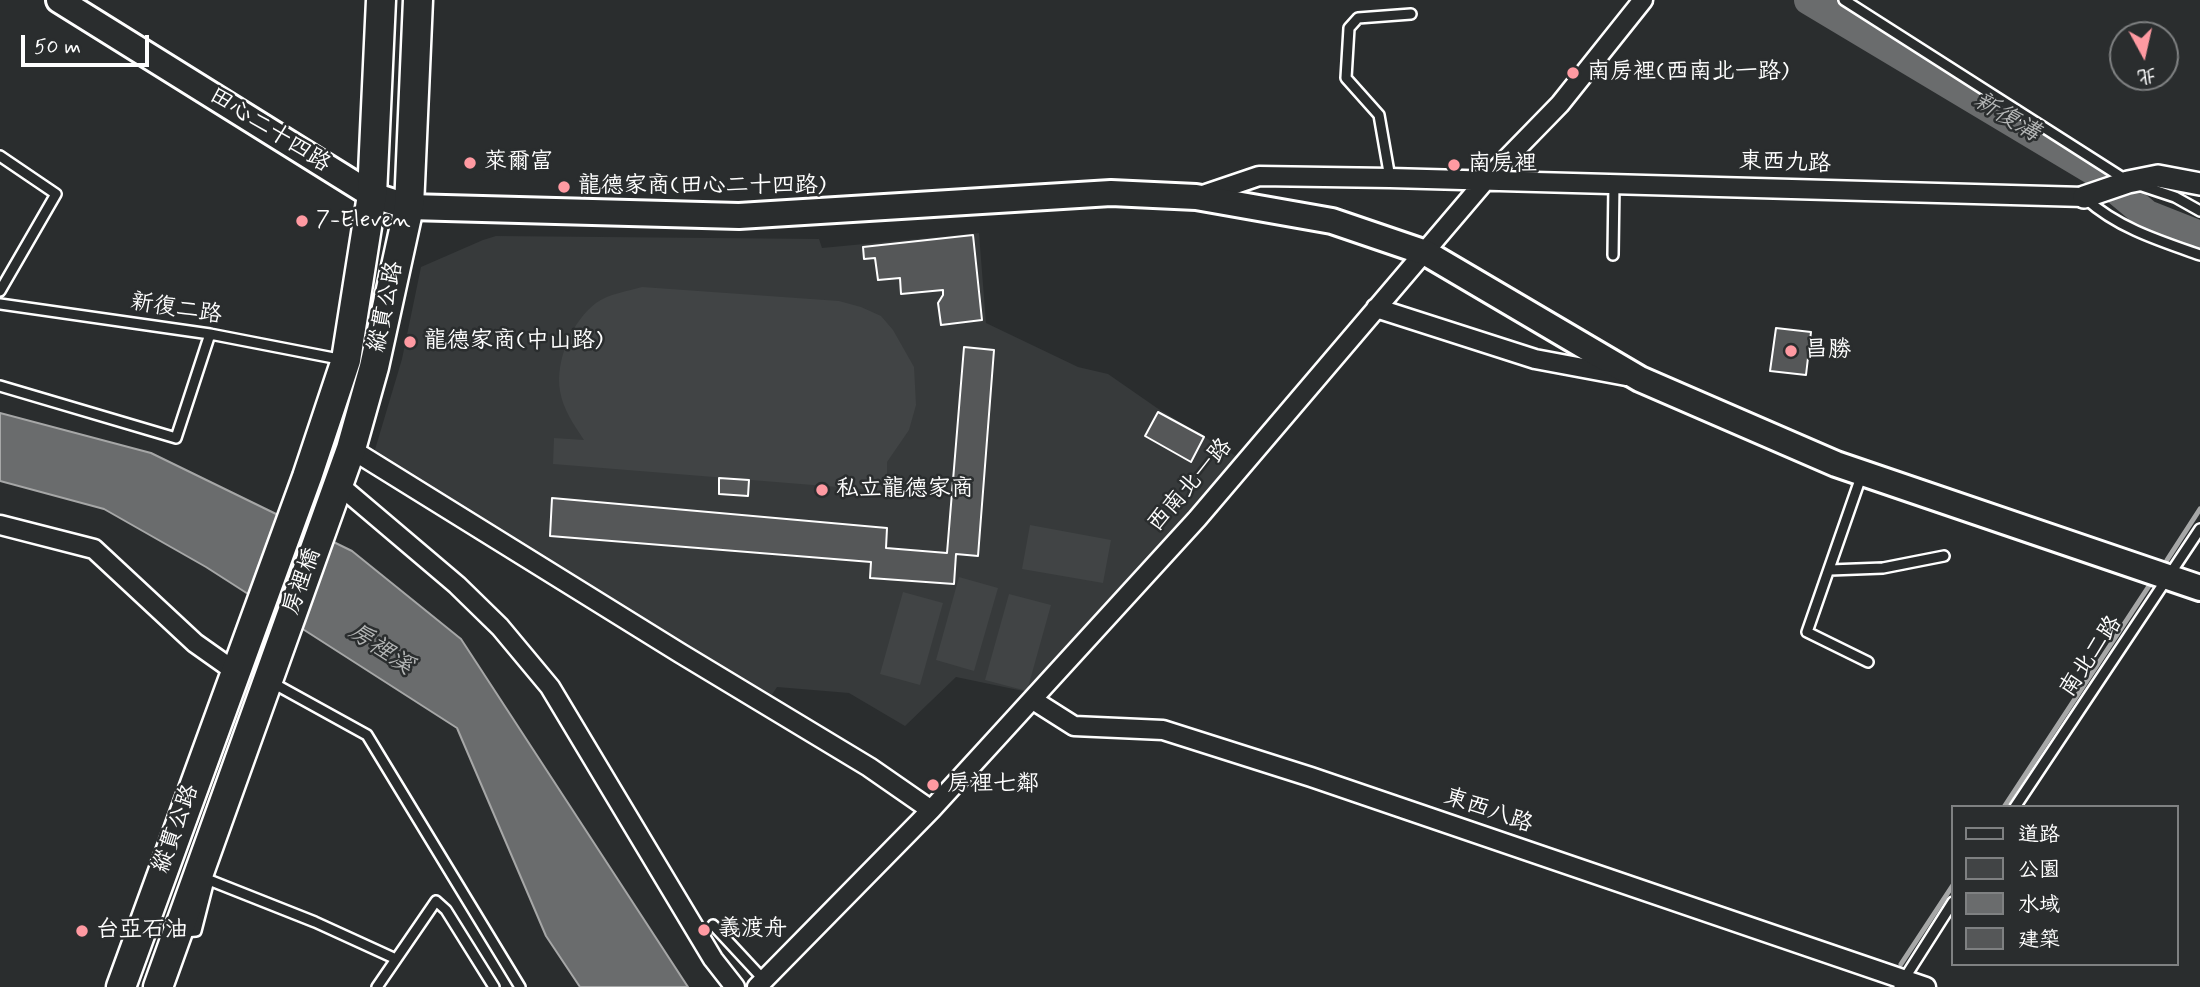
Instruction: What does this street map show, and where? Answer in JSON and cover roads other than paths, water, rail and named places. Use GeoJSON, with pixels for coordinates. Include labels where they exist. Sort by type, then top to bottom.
{"type":"FeatureCollection","features":[{"type":"Feature","properties":{"kind":"main road","name":"田心二十四路"},"geometry":{"type":"LineString","coordinates":[[60,0],[372,195],[409,207],[739,216],[1111,193],[1196,197],[1332,221],[1426,253],[1640,379],[1836,464],[2200,588]]}},
{"type":"Feature","properties":{"kind":"main road","name":"縱貫公路"},"geometry":{"type":"LineString","coordinates":[[307,477],[346,360],[372,195],[381,0]]}},
{"type":"Feature","properties":{"kind":"main road","name":"縱貫公路"},"geometry":{"type":"LineString","coordinates":[[338,484],[351,449],[374,367],[409,207],[418,0]]}},
{"type":"Feature","properties":{"kind":"main road","name":"房裡橋"},"geometry":{"type":"LineString","coordinates":[[236,672],[307,477]]}},
{"type":"Feature","properties":{"kind":"main road","name":"房裡橋"},"geometry":{"type":"LineString","coordinates":[[268,680],[338,484]]}},
{"type":"Feature","properties":{"kind":"main road","name":"縱貫公路"},"geometry":{"type":"LineString","coordinates":[[121,987],[236,672]]}},
{"type":"Feature","properties":{"kind":"main road","name":"縱貫公路"},"geometry":{"type":"LineString","coordinates":[[158,987],[268,680]]}},
{"type":"Feature","properties":{"kind":"street","name":"西南北一路"},"geometry":{"type":"LineString","coordinates":[[761,984],[930,810],[1197,519],[1485,181],[1560,103],[1643,0]]}},
{"type":"Feature","properties":{"kind":"street","name":"東西九路"},"geometry":{"type":"LineString","coordinates":[[1196,197],[1259,176],[1390,177],[2084,197]]}},
{"type":"Feature","properties":{"kind":"street"},"geometry":{"type":"LineString","coordinates":[[2084,197],[2128,182],[2158,176],[2200,184]]}},
{"type":"Feature","properties":{"kind":"street"},"geometry":{"type":"LineString","coordinates":[[1376,309],[1535,359],[1640,379]]}},
{"type":"Feature","properties":{"kind":"street"},"geometry":{"type":"LineString","coordinates":[[351,449],[869,767],[930,810]]}},
{"type":"Feature","properties":{"kind":"street"},"geometry":{"type":"LineString","coordinates":[[338,484],[457,585],[500,627],[550,687],[713,959],[735,987]]}},
{"type":"Feature","properties":{"kind":"street"},"geometry":{"type":"LineString","coordinates":[[0,525],[94,549],[195,643],[236,672]]}},
{"type":"Feature","properties":{"kind":"street","name":"東西八路"},"geometry":{"type":"LineString","coordinates":[[1033,700],[1074,726],[1163,730],[1311,777],[1901,983],[1926,987]]}},
{"type":"Feature","properties":{"kind":"lane"},"geometry":{"type":"LineString","coordinates":[[1844,0],[2128,182],[2175,197],[2200,211]]}},
{"type":"Feature","properties":{"kind":"lane"},"geometry":{"type":"LineString","coordinates":[[1390,177],[1379,116],[1346,78],[1349,28],[1358,18],[1411,14]]}},
{"type":"Feature","properties":{"kind":"lane"},"geometry":{"type":"LineString","coordinates":[[0,156],[55,194],[0,291]]}},
{"type":"Feature","properties":{"kind":"lane"},"geometry":{"type":"LineString","coordinates":[[1613,255],[1614,184]]}},
{"type":"Feature","properties":{"kind":"lane"},"geometry":{"type":"LineString","coordinates":[[2084,197],[2101,212],[2145,236],[2200,255]]}},
{"type":"Feature","properties":{"kind":"lane","name":"新復二路"},"geometry":{"type":"LineString","coordinates":[[0,304],[210,334],[346,360]]}},
{"type":"Feature","properties":{"kind":"lane"},"geometry":{"type":"LineString","coordinates":[[0,386],[176,438],[210,334]]}},
{"type":"Feature","properties":{"kind":"lane"},"geometry":{"type":"LineString","coordinates":[[1862,473],[1807,632],[1868,662]]}},
{"type":"Feature","properties":{"kind":"lane","name":"南北二路"},"geometry":{"type":"LineString","coordinates":[[2016,805],[2200,529]]}},
{"type":"Feature","properties":{"kind":"lane"},"geometry":{"type":"LineString","coordinates":[[1830,570],[1883,568],[1944,556]]}},
{"type":"Feature","properties":{"kind":"lane"},"geometry":{"type":"LineString","coordinates":[[268,680],[367,735],[520,987]]}},
{"type":"Feature","properties":{"kind":"lane"},"geometry":{"type":"LineString","coordinates":[[178,932],[196,931],[209,880],[315,922],[396,959]]}},
{"type":"Feature","properties":{"kind":"lane"},"geometry":{"type":"LineString","coordinates":[[377,987],[436,901],[446,910],[494,987]]}},
{"type":"Feature","properties":{"kind":"lane"},"geometry":{"type":"LineString","coordinates":[[1901,983],[1952,904]]}},
{"type":"Feature","properties":{"kind":"lane"},"geometry":{"type":"LineString","coordinates":[[713,925],[761,984]]}},
{"type":"Feature","properties":{"kind":"water","name":"房裡溪"},"geometry":{"type":"Polygon","coordinates":[[[0,413],[151,453],[352,551],[461,639],[688,987],[580,987],[546,936],[457,728],[206,567],[104,509],[0,481],[0,413]]]}},
{"type":"Feature","properties":{"kind":"waterway","name":"新復溝"},"geometry":{"type":"LineString","coordinates":[[1809,0],[2093,170],[2147,215],[2200,236]]}},
{"type":"Feature","properties":{"kind":"waterway"},"geometry":{"type":"LineString","coordinates":[[2167,560],[2200,509]]}},
{"type":"Feature","properties":{"kind":"waterway"},"geometry":{"type":"LineString","coordinates":[[2005,805],[2149,586]]}},
{"type":"Feature","properties":{"kind":"waterway"},"geometry":{"type":"LineString","coordinates":[[1901,964],[1952,887]]}},
{"type":"Feature","properties":{"kind":"place","name":"南房裡(西南北一路)"},"geometry":{"type":"Point","coordinates":[1573,73]}},
{"type":"Feature","properties":{"kind":"place","name":"萊爾富"},"geometry":{"type":"Point","coordinates":[470,163]}},
{"type":"Feature","properties":{"kind":"place","name":"南房裡"},"geometry":{"type":"Point","coordinates":[1454,165]}},
{"type":"Feature","properties":{"kind":"place","name":"龍德家商(田心二十四路)"},"geometry":{"type":"Point","coordinates":[564,187]}},
{"type":"Feature","properties":{"kind":"place","name":"7-Eleven"},"geometry":{"type":"Point","coordinates":[302,221]}},
{"type":"Feature","properties":{"kind":"place","name":"龍德家商(中山路)"},"geometry":{"type":"Point","coordinates":[410,342]}},
{"type":"Feature","properties":{"kind":"place","name":"昌勝"},"geometry":{"type":"Point","coordinates":[1791,351]}},
{"type":"Feature","properties":{"kind":"place","name":"私立龍德家商"},"geometry":{"type":"Point","coordinates":[822,490]}},
{"type":"Feature","properties":{"kind":"place","name":"房裡七鄰"},"geometry":{"type":"Point","coordinates":[933,785]}},
{"type":"Feature","properties":{"kind":"place","name":"義渡舟"},"geometry":{"type":"Point","coordinates":[704,930]}},
{"type":"Feature","properties":{"kind":"place","name":"台亞石油"},"geometry":{"type":"Point","coordinates":[82,931]}}]}
